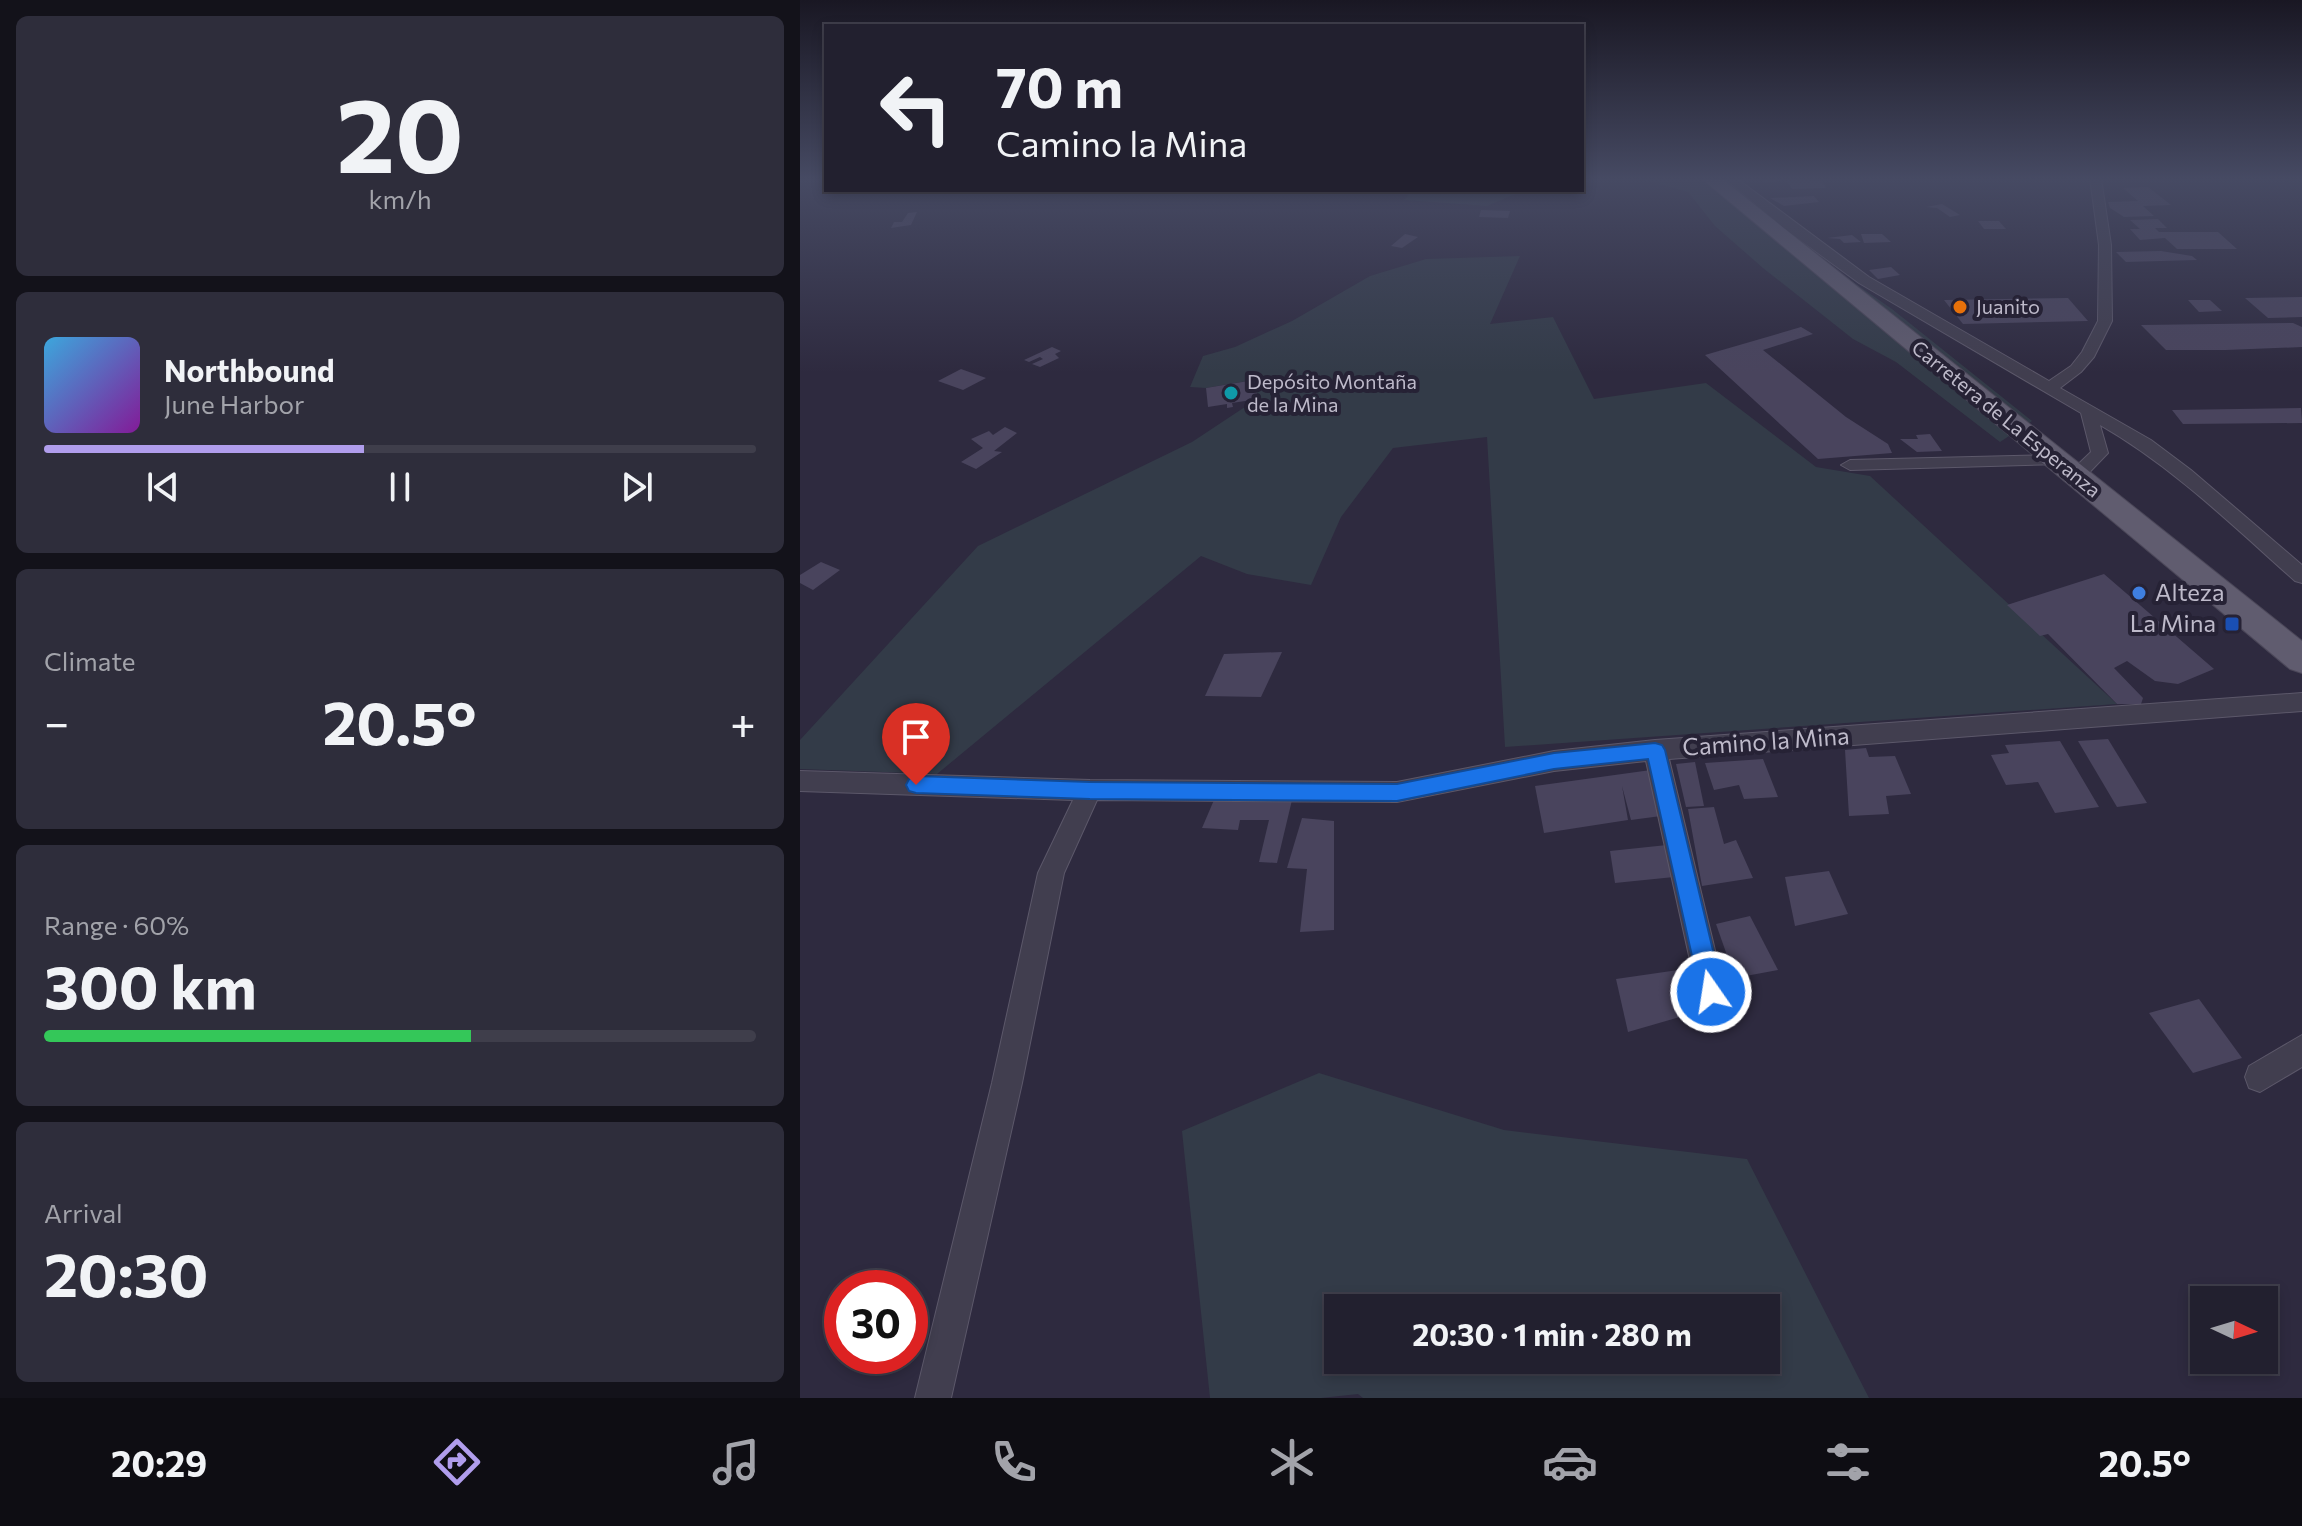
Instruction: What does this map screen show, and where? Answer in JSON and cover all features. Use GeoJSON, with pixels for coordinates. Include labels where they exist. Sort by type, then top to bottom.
{"type":"FeatureCollection","features":[{"type":"Feature","properties":{"kind":"main road","name":"Carretera de La Esperanza"},"geometry":{"type":"LineString","coordinates":[[1790,243],[2302,660]]}},
{"type":"Feature","properties":{"kind":"street"},"geometry":{"type":"LineString","coordinates":[[1813,243],[1864,280],[2145,444],[2185,474],[2302,576]]}},
{"type":"Feature","properties":{"kind":"street"},"geometry":{"type":"LineString","coordinates":[[2051,387],[2076,369],[2089,354],[2105,321],[2105,243]]}},
{"type":"Feature","properties":{"kind":"street"},"geometry":{"type":"LineString","coordinates":[[1850,465],[2065,468],[2100,453],[2088,410]]}},
{"type":"Feature","properties":{"kind":"street","name":"Camino la Mina"},"geometry":{"type":"LineString","coordinates":[[800,781],[1090,790],[1397,792],[1554,761],[1655,750],[2302,702]]}},
{"type":"Feature","properties":{"kind":"street"},"geometry":{"type":"LineString","coordinates":[[1655,750],[1711,992]]}},
{"type":"Feature","properties":{"kind":"street"},"geometry":{"type":"LineString","coordinates":[[933,1398],[1007,1083],[1051,873],[1090,790]]}},
{"type":"Feature","properties":{"kind":"street"},"geometry":{"type":"LineString","coordinates":[[2260,1077],[2302,1050]]}},
{"type":"Feature","properties":{"kind":"shaded area"},"geometry":{"type":"Polygon","coordinates":[[[1735,243],[1797,243],[1892,309],[2032,421],[2000,442],[1896,362],[1853,339],[1735,243]]]}},
{"type":"Feature","properties":{"kind":"shaded area"},"geometry":{"type":"Polygon","coordinates":[[[1520,256],[1490,324],[1553,317],[1594,399],[1706,383],[1816,467],[1870,476],[2117,704],[1505,747],[1487,437],[1393,448],[1341,517],[1311,585],[1247,574],[1201,556],[937,774],[800,769],[800,740],[978,546],[1192,442],[1257,399],[1253,380],[1206,388],[1190,387],[1203,356],[1235,347],[1292,321],[1370,276],[1426,259],[1520,256]]]}},
{"type":"Feature","properties":{"kind":"shaded area"},"geometry":{"type":"Polygon","coordinates":[[[1319,1073],[1504,1130],[1747,1159],[1869,1398],[1363,1398],[1358,1394],[1321,1398],[1210,1398],[1182,1131],[1319,1073]]]}},
{"type":"Feature","properties":{"kind":"building"},"geometry":{"type":"Polygon","coordinates":[[[1394,243],[1409,243],[1402,248],[1391,246],[1394,243]]]}},
{"type":"Feature","properties":{"kind":"building"},"geometry":{"type":"Polygon","coordinates":[[[2171,243],[2231,243],[2237,249],[2177,249],[2171,243]]]}},
{"type":"Feature","properties":{"kind":"building"},"geometry":{"type":"Polygon","coordinates":[[[2161,251],[2192,256],[2197,260],[2126,262],[2116,252],[2161,251]]]}},
{"type":"Feature","properties":{"kind":"building"},"geometry":{"type":"Polygon","coordinates":[[[1891,267],[1900,275],[1878,279],[1869,270],[1891,267]]]}},
{"type":"Feature","properties":{"kind":"building"},"geometry":{"type":"Polygon","coordinates":[[[2302,297],[2302,317],[2268,318],[2245,298],[2302,297]]]}},
{"type":"Feature","properties":{"kind":"building"},"geometry":{"type":"Polygon","coordinates":[[[2068,298],[2088,321],[1963,324],[1944,300],[2068,298]]]}},
{"type":"Feature","properties":{"kind":"building"},"geometry":{"type":"Polygon","coordinates":[[[2188,300],[2210,300],[2222,311],[2199,312],[2188,300]]]}},
{"type":"Feature","properties":{"kind":"building"},"geometry":{"type":"Polygon","coordinates":[[[2293,323],[2302,327],[2302,347],[2226,350],[2166,350],[2141,325],[2293,323]]]}},
{"type":"Feature","properties":{"kind":"building"},"geometry":{"type":"Polygon","coordinates":[[[1801,327],[1813,334],[1763,350],[1846,417],[1888,444],[1892,453],[1818,459],[1705,355],[1801,327]]]}},
{"type":"Feature","properties":{"kind":"building"},"geometry":{"type":"Polygon","coordinates":[[[1052,347],[1061,351],[1055,354],[1059,358],[1040,367],[1032,364],[1043,359],[1040,357],[1029,362],[1024,360],[1052,347]]]}},
{"type":"Feature","properties":{"kind":"building"},"geometry":{"type":"Polygon","coordinates":[[[961,369],[986,378],[963,390],[938,381],[961,369]]]}},
{"type":"Feature","properties":{"kind":"building","name":"Depósito Montaña de la Mina"},"geometry":{"type":"Polygon","coordinates":[[[1254,380],[1258,399],[1232,403],[1233,407],[1227,408],[1227,404],[1208,407],[1206,388],[1254,380]]]}},
{"type":"Feature","properties":{"kind":"building"},"geometry":{"type":"Polygon","coordinates":[[[2301,408],[2302,423],[2183,424],[2172,410],[2301,408]]]}},
{"type":"Feature","properties":{"kind":"building"},"geometry":{"type":"Polygon","coordinates":[[[1005,427],[1017,433],[994,451],[1002,452],[976,469],[961,462],[983,448],[971,439],[989,431],[993,435],[1005,427]]]}},
{"type":"Feature","properties":{"kind":"building"},"geometry":{"type":"Polygon","coordinates":[[[1930,434],[1942,451],[1917,452],[1900,439],[1918,439],[1916,435],[1930,434]]]}},
{"type":"Feature","properties":{"kind":"building"},"geometry":{"type":"Polygon","coordinates":[[[821,562],[840,570],[813,590],[800,583],[800,575],[821,562]]]}},
{"type":"Feature","properties":{"kind":"building"},"geometry":{"type":"Polygon","coordinates":[[[2104,574],[2214,669],[2178,684],[2155,681],[2127,661],[2114,668],[2143,698],[2141,704],[2117,704],[2048,634],[2040,636],[2007,605],[2104,574]]]}},
{"type":"Feature","properties":{"kind":"building"},"geometry":{"type":"Polygon","coordinates":[[[1282,652],[1261,697],[1205,696],[1224,654],[1282,652]]]}},
{"type":"Feature","properties":{"kind":"building"},"geometry":{"type":"Polygon","coordinates":[[[2108,739],[2147,803],[2117,807],[2078,741],[2108,739]]]}},
{"type":"Feature","properties":{"kind":"building"},"geometry":{"type":"Polygon","coordinates":[[[2060,741],[2099,807],[2055,813],[2038,782],[2006,785],[1991,755],[2009,753],[2005,745],[2060,741]]]}},
{"type":"Feature","properties":{"kind":"building"},"geometry":{"type":"Polygon","coordinates":[[[1866,748],[1869,757],[1895,756],[1911,794],[1886,796],[1889,814],[1849,816],[1845,750],[1866,748]]]}},
{"type":"Feature","properties":{"kind":"building"},"geometry":{"type":"Polygon","coordinates":[[[1763,759],[1778,797],[1744,799],[1739,785],[1714,790],[1705,763],[1763,759]]]}},
{"type":"Feature","properties":{"kind":"building"},"geometry":{"type":"Polygon","coordinates":[[[1695,762],[1704,806],[1686,807],[1676,764],[1695,762]]]}},
{"type":"Feature","properties":{"kind":"building"},"geometry":{"type":"Polygon","coordinates":[[[1651,770],[1661,816],[1631,820],[1622,786],[1628,820],[1544,833],[1535,786],[1651,770]]]}},
{"type":"Feature","properties":{"kind":"building"},"geometry":{"type":"Polygon","coordinates":[[[1214,800],[1292,800],[1277,863],[1259,862],[1269,820],[1240,820],[1238,830],[1202,828],[1214,800]]]}},
{"type":"Feature","properties":{"kind":"building"},"geometry":{"type":"Polygon","coordinates":[[[1714,807],[1724,844],[1736,840],[1753,878],[1702,886],[1688,809],[1714,807]]]}},
{"type":"Feature","properties":{"kind":"building"},"geometry":{"type":"Polygon","coordinates":[[[1302,818],[1334,821],[1334,930],[1300,932],[1307,869],[1287,868],[1302,818]]]}},
{"type":"Feature","properties":{"kind":"building"},"geometry":{"type":"Polygon","coordinates":[[[1667,845],[1674,877],[1615,883],[1610,851],[1667,845]]]}},
{"type":"Feature","properties":{"kind":"building"},"geometry":{"type":"Polygon","coordinates":[[[1829,871],[1848,914],[1795,926],[1785,877],[1829,871]]]}},
{"type":"Feature","properties":{"kind":"building"},"geometry":{"type":"Polygon","coordinates":[[[1750,916],[1778,970],[1735,978],[1716,924],[1750,916]]]}},
{"type":"Feature","properties":{"kind":"building"},"geometry":{"type":"Polygon","coordinates":[[[1692,968],[1704,1010],[1628,1032],[1616,979],[1692,968]]]}},
{"type":"Feature","properties":{"kind":"building"},"geometry":{"type":"Polygon","coordinates":[[[2199,999],[2242,1058],[2193,1073],[2149,1013],[2199,999]]]}},
{"type":"Feature","properties":{"kind":"place","name":"Juanito"},"geometry":{"type":"Point","coordinates":[1960,307]}},
{"type":"Feature","properties":{"kind":"place","name":"Depósito Montaña de la Mina"},"geometry":{"type":"Point","coordinates":[1231,393]}},
{"type":"Feature","properties":{"kind":"place","name":"Alteza"},"geometry":{"type":"Point","coordinates":[2139,593]}},
{"type":"Feature","properties":{"kind":"place","name":"La Mina"},"geometry":{"type":"Point","coordinates":[2232,624]}},
{"type":"Feature","properties":{"kind":"route"},"geometry":{"type":"LineString","coordinates":[[916,785],[1090,790],[1397,792],[1437,787],[1554,761],[1655,750],[1711,992]]}}]}
